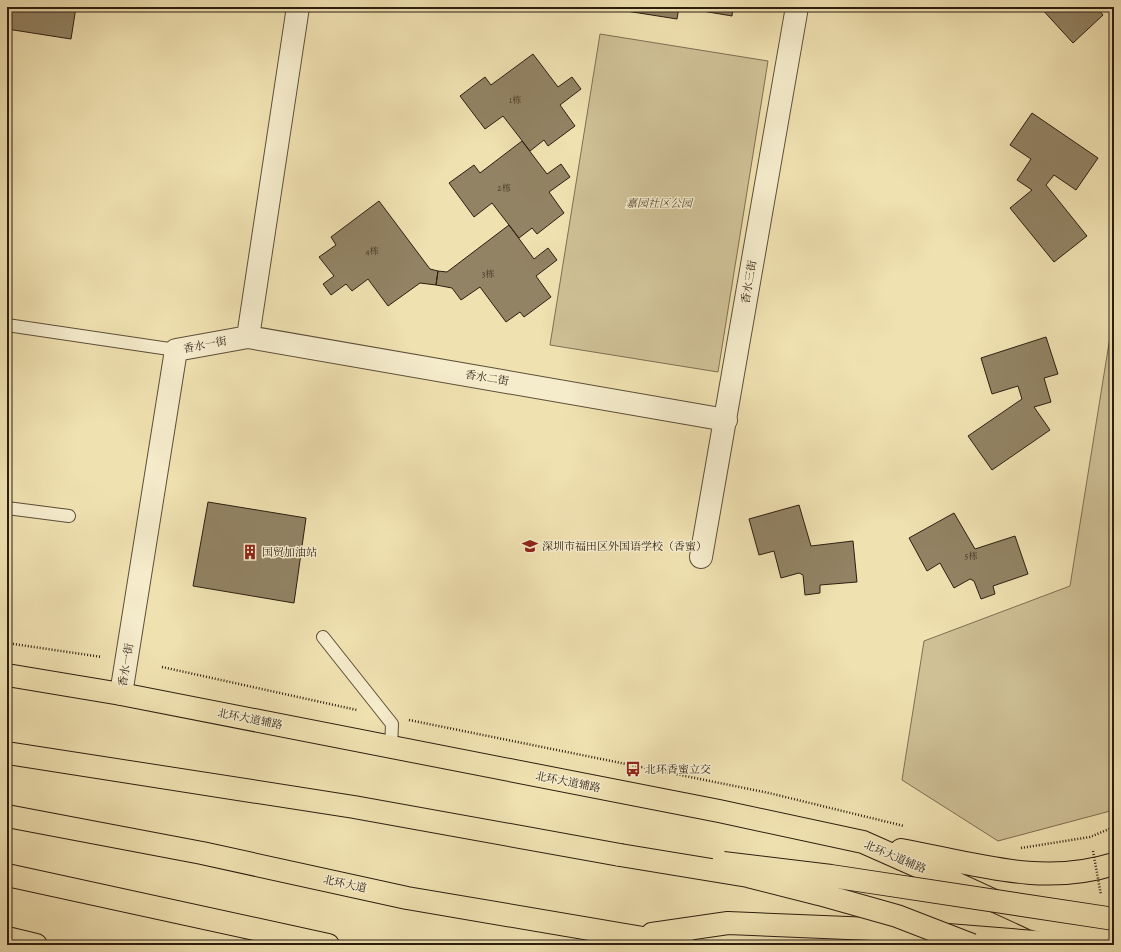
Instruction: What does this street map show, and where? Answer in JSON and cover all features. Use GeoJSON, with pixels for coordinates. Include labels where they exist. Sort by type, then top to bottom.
{"type":"FeatureCollection","features":[{"type":"Feature","properties":{"kind":"main road","name":"北环大道辅路"},"geometry":{"type":"LineString","coordinates":[[7,675],[121,694],[719,811],[863,842],[1034,920],[1114,939]]}},
{"type":"Feature","properties":{"kind":"main road"},"geometry":{"type":"LineString","coordinates":[[7,753],[354,807],[620,855],[748,876],[897,916],[972,945]]}},
{"type":"Feature","properties":{"kind":"main road","name":"北环大道"},"geometry":{"type":"LineString","coordinates":[[7,816],[202,853],[407,898],[684,945]]}},
{"type":"Feature","properties":{"kind":"main road"},"geometry":{"type":"LineString","coordinates":[[863,842],[1005,871],[1038,875],[1067,874],[1097,870],[1114,864]]}},
{"type":"Feature","properties":{"kind":"main road"},"geometry":{"type":"LineString","coordinates":[[620,855],[792,870],[1114,919]]}},
{"type":"Feature","properties":{"kind":"main road"},"geometry":{"type":"LineString","coordinates":[[7,875],[328,945]]}},
{"type":"Feature","properties":{"kind":"main road"},"geometry":{"type":"LineString","coordinates":[[631,937],[728,922],[872,929],[1073,945]]}},
{"type":"Feature","properties":{"kind":"main road"},"geometry":{"type":"LineString","coordinates":[[7,938],[36,945]]}},
{"type":"Feature","properties":{"kind":"street"},"geometry":{"type":"LineString","coordinates":[[248,336],[298,7]]}},
{"type":"Feature","properties":{"kind":"street","name":"香水三街"},"geometry":{"type":"LineString","coordinates":[[701,557],[797,7]]}},
{"type":"Feature","properties":{"kind":"street","name":"香水一街"},"geometry":{"type":"LineString","coordinates":[[121,694],[176,350],[248,336]]}},
{"type":"Feature","properties":{"kind":"street","name":"香水二街"},"geometry":{"type":"LineString","coordinates":[[248,336],[726,420]]}},
{"type":"Feature","properties":{"kind":"lane"},"geometry":{"type":"LineString","coordinates":[[7,325],[176,350]]}},
{"type":"Feature","properties":{"kind":"lane"},"geometry":{"type":"LineString","coordinates":[[7,508],[69,516]]}},
{"type":"Feature","properties":{"kind":"lane"},"geometry":{"type":"LineString","coordinates":[[323,637],[392,724],[391,748]]}},
{"type":"Feature","properties":{"kind":"path"},"geometry":{"type":"LineString","coordinates":[[7,643],[102,657]]}},
{"type":"Feature","properties":{"kind":"path"},"geometry":{"type":"LineString","coordinates":[[162,667],[365,711]]}},
{"type":"Feature","properties":{"kind":"path"},"geometry":{"type":"LineString","coordinates":[[405,719],[769,792],[904,826]]}},
{"type":"Feature","properties":{"kind":"path"},"geometry":{"type":"LineString","coordinates":[[1017,848],[1090,837],[1114,827]]}},
{"type":"Feature","properties":{"kind":"green space","name":"嘉园社区公园"},"geometry":{"type":"Polygon","coordinates":[[[600,34],[768,61],[718,372],[550,345],[600,34]]]}},
{"type":"Feature","properties":{"kind":"green space"},"geometry":{"type":"Polygon","coordinates":[[[1114,312],[1114,810],[998,841],[902,780],[924,641],[1070,586],[1114,312]]]}},
{"type":"Feature","properties":{"kind":"building"},"geometry":{"type":"Polygon","coordinates":[[[7,7],[76,7],[71,39],[7,29],[7,7]]]}},
{"type":"Feature","properties":{"kind":"building"},"geometry":{"type":"Polygon","coordinates":[[[601,7],[679,7],[677,19],[601,7]]]}},
{"type":"Feature","properties":{"kind":"building"},"geometry":{"type":"Polygon","coordinates":[[[679,7],[733,7],[732,16],[679,7]]]}},
{"type":"Feature","properties":{"kind":"building"},"geometry":{"type":"Polygon","coordinates":[[[1040,7],[1096,7],[1103,15],[1073,43],[1040,7]]]}},
{"type":"Feature","properties":{"kind":"building"},"geometry":{"type":"Polygon","coordinates":[[[533,54],[558,87],[572,77],[581,89],[560,105],[575,126],[548,146],[544,140],[530,151],[503,116],[485,129],[460,96],[485,77],[491,85],[533,54]]]}},
{"type":"Feature","properties":{"kind":"building"},"geometry":{"type":"Polygon","coordinates":[[[1032,113],[1098,158],[1076,190],[1054,175],[1046,185],[1087,236],[1054,262],[1010,208],[1032,190],[1017,180],[1031,159],[1010,145],[1032,113]]]}},
{"type":"Feature","properties":{"kind":"building"},"geometry":{"type":"Polygon","coordinates":[[[522,141],[547,174],[561,164],[570,177],[549,192],[564,213],[537,234],[532,228],[519,238],[492,203],[474,217],[449,183],[474,165],[480,173],[522,141]]]}},
{"type":"Feature","properties":{"kind":"building"},"geometry":{"type":"Polygon","coordinates":[[[379,201],[430,269],[438,271],[436,285],[420,283],[388,306],[368,279],[352,291],[346,284],[331,295],[323,284],[334,276],[319,257],[336,245],[331,237],[379,201]]]}},
{"type":"Feature","properties":{"kind":"building"},"geometry":{"type":"Polygon","coordinates":[[[509,225],[534,259],[548,248],[557,260],[536,276],[551,297],[524,317],[520,312],[506,322],[480,287],[461,300],[452,288],[436,285],[438,271],[447,272],[509,225]]]}},
{"type":"Feature","properties":{"kind":"building"},"geometry":{"type":"Polygon","coordinates":[[[1046,337],[1058,374],[1044,378],[1051,402],[1034,407],[1050,430],[992,470],[968,436],[1022,399],[1018,386],[992,394],[981,358],[1046,337]]]}},
{"type":"Feature","properties":{"kind":"building","name":"国贸加油站"},"geometry":{"type":"Polygon","coordinates":[[[208,502],[306,518],[294,603],[193,586],[208,502]]]}},
{"type":"Feature","properties":{"kind":"building"},"geometry":{"type":"Polygon","coordinates":[[[799,505],[811,546],[853,541],[857,582],[820,585],[820,593],[805,595],[803,575],[799,573],[781,578],[774,551],[759,555],[749,519],[799,505]]]}},
{"type":"Feature","properties":{"kind":"building"},"geometry":{"type":"Polygon","coordinates":[[[954,513],[975,549],[1015,536],[1028,574],[993,586],[995,594],[981,599],[974,581],[970,579],[954,588],[940,563],[927,571],[909,538],[954,513]]]}},
{"type":"Feature","properties":{"kind":"place","name":"深圳市福田区外国语学校（香蜜）"},"geometry":{"type":"Point","coordinates":[530,546]}},
{"type":"Feature","properties":{"kind":"place","name":"国贸加油站"},"geometry":{"type":"Point","coordinates":[250,552]}},
{"type":"Feature","properties":{"kind":"place","name":"北环香蜜立交"},"geometry":{"type":"Point","coordinates":[633,769]}}]}
